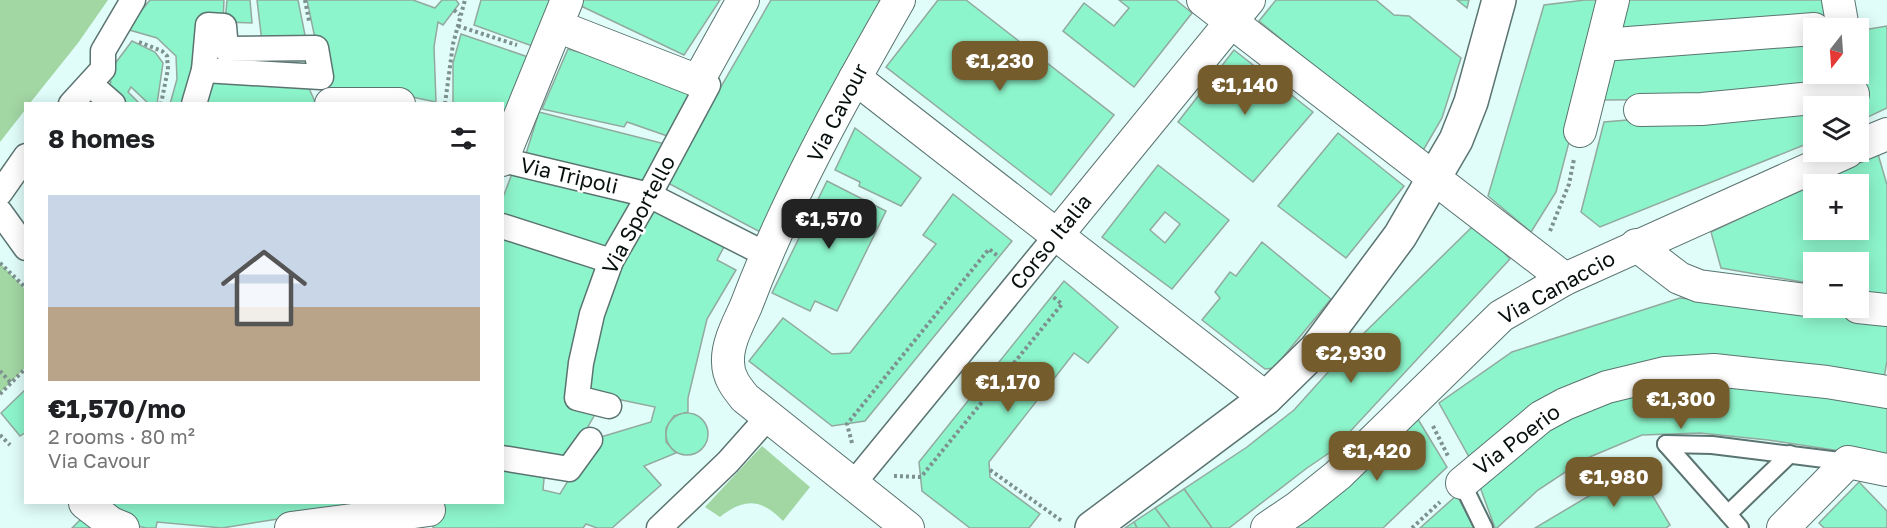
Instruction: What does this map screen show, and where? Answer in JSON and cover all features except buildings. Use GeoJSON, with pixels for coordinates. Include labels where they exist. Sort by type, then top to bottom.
{"type":"FeatureCollection","features":[{"type":"Feature","properties":{"kind":"street"},"geometry":{"type":"LineString","coordinates":[[73,102],[103,69],[103,51],[133,0]]}},
{"type":"Feature","properties":{"kind":"street"},"geometry":{"type":"LineString","coordinates":[[504,155],[557,27],[703,83],[743,0]]}},
{"type":"Feature","properties":{"kind":"street","name":"Via Sportello"},"geometry":{"type":"LineString","coordinates":[[609,406],[578,398],[581,363],[590,323],[611,261],[649,195],[703,83],[757,0]]}},
{"type":"Feature","properties":{"kind":"street","name":"Via Cavour"},"geometry":{"type":"LineString","coordinates":[[900,0],[855,78],[765,254],[732,341],[727,361],[732,382],[745,398],[908,528]]}},
{"type":"Feature","properties":{"kind":"street"},"geometry":{"type":"LineString","coordinates":[[1203,0],[1240,11],[1435,179],[1565,279]]}},
{"type":"Feature","properties":{"kind":"street"},"geometry":{"type":"LineString","coordinates":[[1077,525],[1266,398],[1316,349],[1400,236],[1456,140],[1472,102],[1499,0]]}},
{"type":"Feature","properties":{"kind":"street"},"geometry":{"type":"LineString","coordinates":[[1580,131],[1613,0]]}},
{"type":"Feature","properties":{"kind":"street","name":"Corso Italia"},"geometry":{"type":"LineString","coordinates":[[853,484],[1240,11]]}},
{"type":"Feature","properties":{"kind":"street"},"geometry":{"type":"LineString","coordinates":[[195,102],[204,70],[208,25],[224,26],[226,49],[316,48],[321,77],[204,70]]}},
{"type":"Feature","properties":{"kind":"street"},"geometry":{"type":"LineString","coordinates":[[1602,45],[1803,26]]}},
{"type":"Feature","properties":{"kind":"street"},"geometry":{"type":"LineString","coordinates":[[855,78],[1266,398]]}},
{"type":"Feature","properties":{"kind":"street"},"geometry":{"type":"LineString","coordinates":[[90,84],[111,102]]}},
{"type":"Feature","properties":{"kind":"street"},"geometry":{"type":"LineString","coordinates":[[1640,110],[1702,109],[1853,91]]}},
{"type":"Feature","properties":{"kind":"street"},"geometry":{"type":"LineString","coordinates":[[0,193],[24,159]]}},
{"type":"Feature","properties":{"kind":"street","name":"Via Tripoli"},"geometry":{"type":"LineString","coordinates":[[504,160],[649,195],[765,254]]}},
{"type":"Feature","properties":{"kind":"street","name":"Via Canaccio"},"geometry":{"type":"LineString","coordinates":[[1267,528],[1338,475],[1501,316],[1565,279],[1821,162]]}},
{"type":"Feature","properties":{"kind":"street"},"geometry":{"type":"LineString","coordinates":[[0,212],[24,247]]}},
{"type":"Feature","properties":{"kind":"street"},"geometry":{"type":"LineString","coordinates":[[504,227],[611,261]]}},
{"type":"Feature","properties":{"kind":"street"},"geometry":{"type":"LineString","coordinates":[[1636,246],[1678,278],[1699,286],[1803,300]]}},
{"type":"Feature","properties":{"kind":"street"},"geometry":{"type":"LineString","coordinates":[[1501,316],[1538,259]]}},
{"type":"Feature","properties":{"kind":"street"},"geometry":{"type":"LineString","coordinates":[[1869,308],[1887,310]]}},
{"type":"Feature","properties":{"kind":"street","name":"Via Poerio"},"geometry":{"type":"LineString","coordinates":[[1462,483],[1541,417],[1565,404],[1607,387],[1665,373],[1714,370],[1827,382],[1887,392]]}},
{"type":"Feature","properties":{"kind":"street"},"geometry":{"type":"LineString","coordinates":[[659,528],[728,462],[768,417]]}},
{"type":"Feature","properties":{"kind":"street"},"geometry":{"type":"LineString","coordinates":[[504,458],[569,469],[590,440]]}},
{"type":"Feature","properties":{"kind":"street"},"geometry":{"type":"LineString","coordinates":[[1783,528],[1848,462],[1887,470]]}},
{"type":"Feature","properties":{"kind":"street"},"geometry":{"type":"LineString","coordinates":[[87,504],[111,523],[123,528]]}},
{"type":"Feature","properties":{"kind":"street"},"geometry":{"type":"LineString","coordinates":[[291,528],[429,514]]}},
{"type":"Feature","properties":{"kind":"lane"},"geometry":{"type":"LineString","coordinates":[[317,76],[321,102]]}},
{"type":"Feature","properties":{"kind":"lane"},"geometry":{"type":"LineString","coordinates":[[1740,528],[1666,444],[1712,445],[1848,462]]}},
{"type":"Feature","properties":{"kind":"lane"},"geometry":{"type":"LineString","coordinates":[[1728,514],[1790,454]]}},
{"type":"Feature","properties":{"kind":"lane"},"geometry":{"type":"LineString","coordinates":[[1462,483],[1484,528]]}},
{"type":"Feature","properties":{"kind":"path"},"geometry":{"type":"LineString","coordinates":[[445,102],[450,62],[465,0]]}},
{"type":"Feature","properties":{"kind":"path"},"geometry":{"type":"LineString","coordinates":[[454,10],[460,15]]}},
{"type":"Feature","properties":{"kind":"path"},"geometry":{"type":"LineString","coordinates":[[458,26],[557,27]]}},
{"type":"Feature","properties":{"kind":"path"},"geometry":{"type":"LineString","coordinates":[[114,32],[162,51],[167,56],[168,69],[161,102]]}},
{"type":"Feature","properties":{"kind":"path"},"geometry":{"type":"LineString","coordinates":[[1538,259],[1569,184]]}},
{"type":"Feature","properties":{"kind":"path"},"geometry":{"type":"LineString","coordinates":[[854,450],[847,424],[989,249],[999,257]]}},
{"type":"Feature","properties":{"kind":"path"},"geometry":{"type":"LineString","coordinates":[[1,266],[24,286]]}},
{"type":"Feature","properties":{"kind":"path"},"geometry":{"type":"LineString","coordinates":[[893,476],[921,477],[1062,304],[1052,296]]}},
{"type":"Feature","properties":{"kind":"path"},"geometry":{"type":"LineString","coordinates":[[0,394],[24,370]]}},
{"type":"Feature","properties":{"kind":"path"},"geometry":{"type":"LineString","coordinates":[[0,371],[11,382]]}},
{"type":"Feature","properties":{"kind":"path"},"geometry":{"type":"LineString","coordinates":[[1419,397],[1462,483]]}},
{"type":"Feature","properties":{"kind":"path"},"geometry":{"type":"LineString","coordinates":[[0,435],[10,445]]}},
{"type":"Feature","properties":{"kind":"path"},"geometry":{"type":"LineString","coordinates":[[990,470],[1077,525]]}},
{"type":"Feature","properties":{"kind":"path","name":"Via Poerio"},"geometry":{"type":"LineString","coordinates":[[1412,528],[1462,483]]}},
{"type":"Feature","properties":{"kind":"green space"},"geometry":{"type":"Polygon","coordinates":[[[0,0],[108,0],[78,43],[31,102],[24,102],[24,111],[0,142],[0,0]]]}},
{"type":"Feature","properties":{"kind":"green space"},"geometry":{"type":"Polygon","coordinates":[[[0,263],[24,288],[24,369],[0,393],[0,263]]]}},
{"type":"Feature","properties":{"kind":"green space"},"geometry":{"type":"Polygon","coordinates":[[[762,446],[810,487],[783,521],[767,508],[752,503],[737,506],[720,517],[705,507],[762,446]]]}}]}
